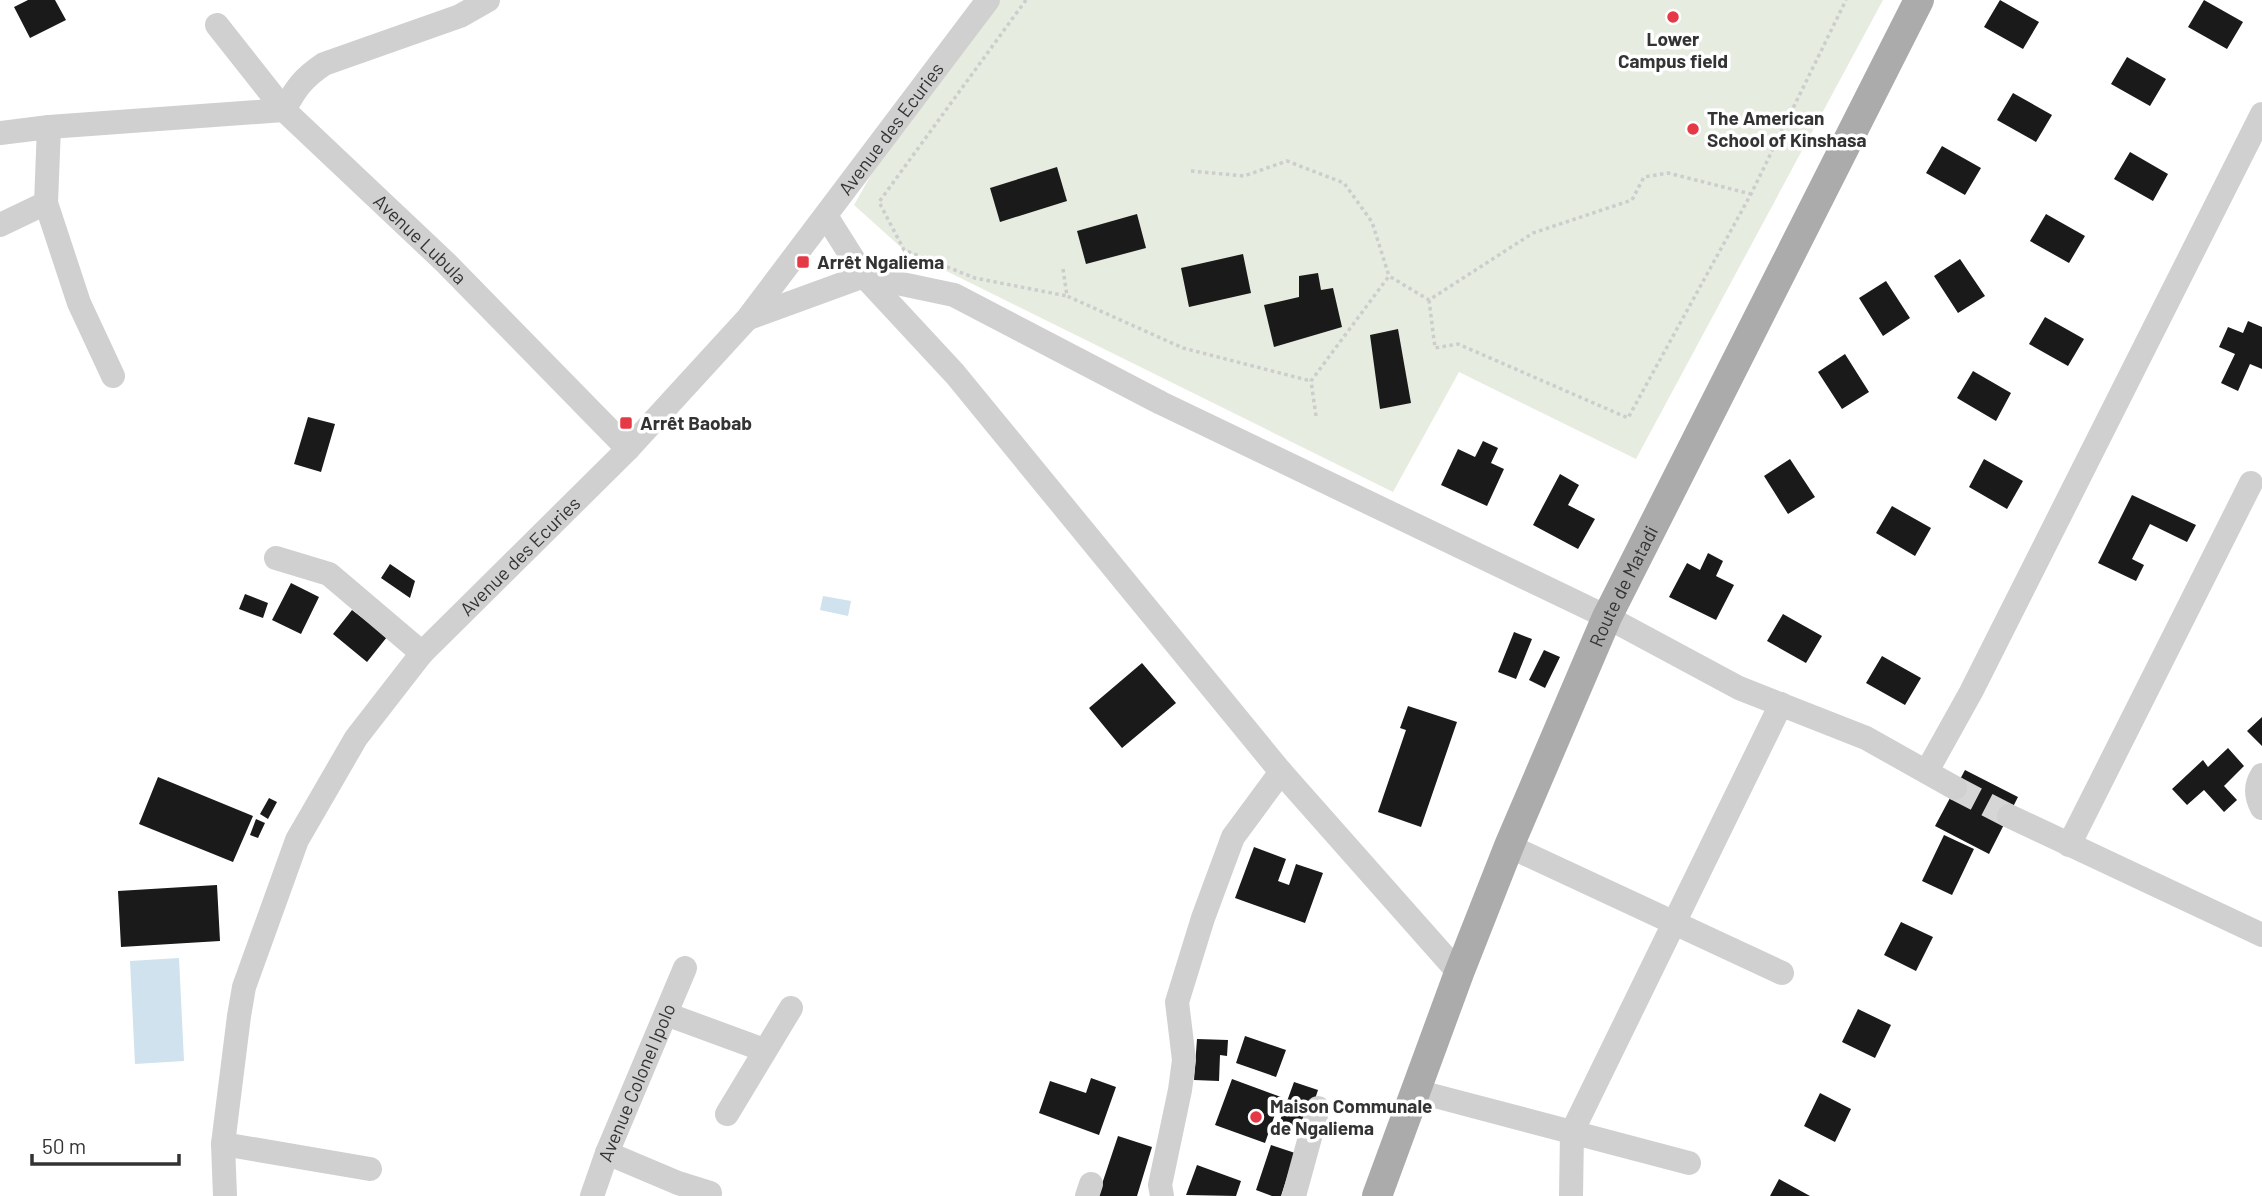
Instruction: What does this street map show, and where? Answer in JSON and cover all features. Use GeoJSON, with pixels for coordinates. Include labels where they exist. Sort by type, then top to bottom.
{"type":"FeatureCollection","features":[{"type":"Feature","properties":{"kind":"main road","name":"Route de Matadi"},"geometry":{"type":"LineString","coordinates":[[1377,1196],[1509,846],[1606,617],[1919,0]]}},
{"type":"Feature","properties":{"kind":"street"},"geometry":{"type":"LineString","coordinates":[[0,133],[284,110],[296,87],[324,64],[460,16],[488,0]]}},
{"type":"Feature","properties":{"kind":"street","name":"Avenue des Ecuries"},"geometry":{"type":"LineString","coordinates":[[225,1196],[223,1144],[244,987],[297,840],[356,738],[422,653],[628,449],[748,318],[988,0]]}},
{"type":"Feature","properties":{"kind":"street","name":"Avenue Lubula"},"geometry":{"type":"LineString","coordinates":[[217,25],[284,110],[446,263],[628,449]]}},
{"type":"Feature","properties":{"kind":"street"},"geometry":{"type":"LineString","coordinates":[[1927,771],[1971,692],[2262,114]]}},
{"type":"Feature","properties":{"kind":"street"},"geometry":{"type":"LineString","coordinates":[[49,127],[46,203],[79,303],[113,376]]}},
{"type":"Feature","properties":{"kind":"street"},"geometry":{"type":"LineString","coordinates":[[0,225],[46,203]]}},
{"type":"Feature","properties":{"kind":"street"},"geometry":{"type":"LineString","coordinates":[[826,216],[864,276],[956,374],[1282,772],[1459,973]]}},
{"type":"Feature","properties":{"kind":"street"},"geometry":{"type":"LineString","coordinates":[[748,318],[864,276],[954,295],[1161,403],[1606,617],[1740,688],[1867,738],[1955,788]]}},
{"type":"Feature","properties":{"kind":"street"},"geometry":{"type":"LineString","coordinates":[[2069,845],[2251,483]]}},
{"type":"Feature","properties":{"kind":"street"},"geometry":{"type":"LineString","coordinates":[[275,558],[330,574],[422,653]]}},
{"type":"Feature","properties":{"kind":"street"},"geometry":{"type":"LineString","coordinates":[[1571,1196],[1572,1132],[1781,704]]}},
{"type":"Feature","properties":{"kind":"street"},"geometry":{"type":"LineString","coordinates":[[1162,1196],[1160,1185],[1184,1060],[1177,1002],[1233,837],[1282,772]]}},
{"type":"Feature","properties":{"kind":"street"},"geometry":{"type":"LineString","coordinates":[[2262,775],[2257,787],[2257,797],[2262,808]]}},
{"type":"Feature","properties":{"kind":"street"},"geometry":{"type":"LineString","coordinates":[[2009,816],[2262,935]]}},
{"type":"Feature","properties":{"kind":"street"},"geometry":{"type":"LineString","coordinates":[[1509,846],[1782,973]]}},
{"type":"Feature","properties":{"kind":"street","name":"Avenue Colonel Ipolo"},"geometry":{"type":"LineString","coordinates":[[592,1196],[607,1153],[685,968]]}},
{"type":"Feature","properties":{"kind":"street"},"geometry":{"type":"LineString","coordinates":[[727,1114],[791,1008]]}},
{"type":"Feature","properties":{"kind":"street"},"geometry":{"type":"LineString","coordinates":[[666,1014],[764,1050]]}},
{"type":"Feature","properties":{"kind":"street"},"geometry":{"type":"LineString","coordinates":[[1416,1091],[1689,1163]]}},
{"type":"Feature","properties":{"kind":"street"},"geometry":{"type":"LineString","coordinates":[[1294,1196],[1318,1108]]}},
{"type":"Feature","properties":{"kind":"street"},"geometry":{"type":"LineString","coordinates":[[223,1144],[370,1170]]}},
{"type":"Feature","properties":{"kind":"street"},"geometry":{"type":"LineString","coordinates":[[607,1153],[675,1189],[710,1193]]}},
{"type":"Feature","properties":{"kind":"path"},"geometry":{"type":"LineString","coordinates":[[1026,0],[879,202],[904,250],[975,278],[1066,296],[1183,348],[1311,381]]}},
{"type":"Feature","properties":{"kind":"path"},"geometry":{"type":"LineString","coordinates":[[1429,300],[1435,348],[1458,344],[1628,418],[1751,194],[1846,0]]}},
{"type":"Feature","properties":{"kind":"path"},"geometry":{"type":"LineString","coordinates":[[1191,171],[1244,176],[1287,161],[1344,183],[1372,222],[1389,276],[1429,300]]}},
{"type":"Feature","properties":{"kind":"path"},"geometry":{"type":"LineString","coordinates":[[1429,300],[1533,233],[1632,200],[1643,177],[1668,173],[1751,194]]}},
{"type":"Feature","properties":{"kind":"path"},"geometry":{"type":"LineString","coordinates":[[1063,269],[1066,296]]}},
{"type":"Feature","properties":{"kind":"path"},"geometry":{"type":"LineString","coordinates":[[1316,416],[1311,381],[1389,276]]}},
{"type":"Feature","properties":{"kind":"shaded area"},"geometry":{"type":"Polygon","coordinates":[[[1000,0],[1883,0],[1636,459],[1459,372],[1393,492],[904,250],[854,205],[887,147],[1000,0]]]}},
{"type":"Feature","properties":{"kind":"water"},"geometry":{"type":"Polygon","coordinates":[[[823,596],[851,601],[848,616],[820,610],[823,596]]]}},
{"type":"Feature","properties":{"kind":"water"},"geometry":{"type":"Polygon","coordinates":[[[179,958],[184,1061],[135,1064],[130,961],[179,958]]]}},
{"type":"Feature","properties":{"kind":"building"},"geometry":{"type":"Polygon","coordinates":[[[28,0],[55,0],[66,20],[30,38],[14,7],[28,0]]]}},
{"type":"Feature","properties":{"kind":"building"},"geometry":{"type":"Polygon","coordinates":[[[2000,0],[2039,22],[2023,49],[1984,27],[2000,0]]]}},
{"type":"Feature","properties":{"kind":"building"},"geometry":{"type":"Polygon","coordinates":[[[2204,0],[2243,22],[2227,49],[2188,27],[2204,0]]]}},
{"type":"Feature","properties":{"kind":"building"},"geometry":{"type":"Polygon","coordinates":[[[2127,57],[2166,79],[2150,106],[2111,84],[2127,57]]]}},
{"type":"Feature","properties":{"kind":"building"},"geometry":{"type":"Polygon","coordinates":[[[2013,93],[2052,115],[2036,142],[1997,120],[2013,93]]]}},
{"type":"Feature","properties":{"kind":"building"},"geometry":{"type":"Polygon","coordinates":[[[1942,146],[1981,168],[1965,195],[1926,173],[1942,146]]]}},
{"type":"Feature","properties":{"kind":"building"},"geometry":{"type":"Polygon","coordinates":[[[2130,152],[2168,174],[2153,201],[2114,179],[2130,152]]]}},
{"type":"Feature","properties":{"kind":"building"},"geometry":{"type":"Polygon","coordinates":[[[1057,167],[1067,201],[1000,222],[990,188],[1057,167]]]}},
{"type":"Feature","properties":{"kind":"building"},"geometry":{"type":"Polygon","coordinates":[[[1137,214],[1146,248],[1086,264],[1077,231],[1137,214]]]}},
{"type":"Feature","properties":{"kind":"building"},"geometry":{"type":"Polygon","coordinates":[[[2046,214],[2085,236],[2069,263],[2030,241],[2046,214]]]}},
{"type":"Feature","properties":{"kind":"building"},"geometry":{"type":"Polygon","coordinates":[[[1243,254],[1251,293],[1189,307],[1181,268],[1243,254]]]}},
{"type":"Feature","properties":{"kind":"building"},"geometry":{"type":"Polygon","coordinates":[[[1960,259],[1985,296],[1958,313],[1934,276],[1960,259]]]}},
{"type":"Feature","properties":{"kind":"building"},"geometry":{"type":"Polygon","coordinates":[[[1318,273],[1321,290],[1333,288],[1342,327],[1274,347],[1264,305],[1299,297],[1299,276],[1318,273]]]}},
{"type":"Feature","properties":{"kind":"building"},"geometry":{"type":"Polygon","coordinates":[[[1886,281],[1910,318],[1883,336],[1859,298],[1886,281]]]}},
{"type":"Feature","properties":{"kind":"building"},"geometry":{"type":"Polygon","coordinates":[[[2045,317],[2084,339],[2068,366],[2029,344],[2045,317]]]}},
{"type":"Feature","properties":{"kind":"building"},"geometry":{"type":"Polygon","coordinates":[[[2248,321],[2262,327],[2262,369],[2250,364],[2238,391],[2221,383],[2235,354],[2219,347],[2228,327],[2243,333],[2248,321]]]}},
{"type":"Feature","properties":{"kind":"building"},"geometry":{"type":"Polygon","coordinates":[[[1398,329],[1411,403],[1380,409],[1370,335],[1398,329]]]}},
{"type":"Feature","properties":{"kind":"building"},"geometry":{"type":"Polygon","coordinates":[[[1845,354],[1869,392],[1842,409],[1818,372],[1845,354]]]}},
{"type":"Feature","properties":{"kind":"building"},"geometry":{"type":"Polygon","coordinates":[[[1973,371],[2011,393],[1996,421],[1957,398],[1973,371]]]}},
{"type":"Feature","properties":{"kind":"building"},"geometry":{"type":"Polygon","coordinates":[[[308,417],[335,424],[321,472],[294,464],[308,417]]]}},
{"type":"Feature","properties":{"kind":"building"},"geometry":{"type":"Polygon","coordinates":[[[1483,441],[1498,448],[1491,463],[1504,469],[1487,506],[1441,485],[1458,449],[1475,457],[1483,441]]]}},
{"type":"Feature","properties":{"kind":"building"},"geometry":{"type":"Polygon","coordinates":[[[1790,459],[1815,497],[1788,514],[1764,476],[1790,459]]]}},
{"type":"Feature","properties":{"kind":"building"},"geometry":{"type":"Polygon","coordinates":[[[1984,459],[2023,481],[2007,509],[1969,487],[1984,459]]]}},
{"type":"Feature","properties":{"kind":"building"},"geometry":{"type":"Polygon","coordinates":[[[1560,474],[1579,485],[1568,505],[1595,519],[1578,549],[1533,525],[1560,474]]]}},
{"type":"Feature","properties":{"kind":"building"},"geometry":{"type":"Polygon","coordinates":[[[2132,495],[2196,525],[2187,542],[2150,524],[2132,559],[2144,565],[2136,581],[2098,563],[2132,495]]]}},
{"type":"Feature","properties":{"kind":"building"},"geometry":{"type":"Polygon","coordinates":[[[1892,506],[1931,528],[1915,556],[1876,533],[1892,506]]]}},
{"type":"Feature","properties":{"kind":"building"},"geometry":{"type":"Polygon","coordinates":[[[1708,553],[1723,561],[1716,576],[1734,585],[1716,620],[1669,597],[1687,563],[1700,570],[1708,553]]]}},
{"type":"Feature","properties":{"kind":"building"},"geometry":{"type":"Polygon","coordinates":[[[390,564],[415,581],[410,598],[381,578],[390,564]]]}},
{"type":"Feature","properties":{"kind":"building"},"geometry":{"type":"Polygon","coordinates":[[[291,583],[319,597],[301,634],[272,620],[291,583]]]}},
{"type":"Feature","properties":{"kind":"building"},"geometry":{"type":"Polygon","coordinates":[[[245,594],[268,603],[263,618],[239,609],[245,594]]]}},
{"type":"Feature","properties":{"kind":"building"},"geometry":{"type":"Polygon","coordinates":[[[352,610],[387,637],[367,662],[333,634],[352,610]]]}},
{"type":"Feature","properties":{"kind":"building"},"geometry":{"type":"Polygon","coordinates":[[[1783,614],[1822,636],[1806,663],[1767,641],[1783,614]]]}},
{"type":"Feature","properties":{"kind":"building"},"geometry":{"type":"Polygon","coordinates":[[[1514,632],[1532,639],[1516,679],[1498,672],[1514,632]]]}},
{"type":"Feature","properties":{"kind":"building"},"geometry":{"type":"Polygon","coordinates":[[[1544,650],[1560,657],[1545,688],[1529,680],[1544,650]]]}},
{"type":"Feature","properties":{"kind":"building"},"geometry":{"type":"Polygon","coordinates":[[[1882,656],[1921,678],[1905,705],[1866,683],[1882,656]]]}},
{"type":"Feature","properties":{"kind":"building"},"geometry":{"type":"Polygon","coordinates":[[[1142,663],[1176,703],[1122,748],[1089,708],[1142,663]]]}},
{"type":"Feature","properties":{"kind":"building"},"geometry":{"type":"Polygon","coordinates":[[[1408,706],[1457,722],[1421,827],[1378,812],[1406,730],[1400,728],[1408,706]]]}},
{"type":"Feature","properties":{"kind":"building"},"geometry":{"type":"Polygon","coordinates":[[[2262,717],[2262,746],[2247,731],[2262,717]]]}},
{"type":"Feature","properties":{"kind":"building"},"geometry":{"type":"Polygon","coordinates":[[[2228,748],[2244,766],[2224,786],[2237,800],[2224,812],[2204,790],[2187,805],[2172,789],[2203,760],[2208,767],[2228,748]]]}},
{"type":"Feature","properties":{"kind":"building"},"geometry":{"type":"Polygon","coordinates":[[[1965,770],[2018,797],[1989,854],[1935,826],[1965,770]]]}},
{"type":"Feature","properties":{"kind":"building"},"geometry":{"type":"Polygon","coordinates":[[[158,777],[253,816],[233,862],[139,824],[158,777]]]}},
{"type":"Feature","properties":{"kind":"building"},"geometry":{"type":"Polygon","coordinates":[[[269,798],[277,802],[268,819],[260,814],[269,798]]]}},
{"type":"Feature","properties":{"kind":"building"},"geometry":{"type":"Polygon","coordinates":[[[256,819],[265,823],[258,838],[250,835],[256,819]]]}},
{"type":"Feature","properties":{"kind":"building"},"geometry":{"type":"Polygon","coordinates":[[[1944,835],[1974,849],[1952,895],[1922,881],[1944,835]]]}},
{"type":"Feature","properties":{"kind":"building"},"geometry":{"type":"Polygon","coordinates":[[[1254,847],[1286,859],[1278,881],[1289,885],[1296,864],[1323,873],[1305,923],[1235,898],[1254,847]]]}},
{"type":"Feature","properties":{"kind":"building"},"geometry":{"type":"Polygon","coordinates":[[[217,885],[220,941],[121,947],[118,891],[217,885]]]}},
{"type":"Feature","properties":{"kind":"building"},"geometry":{"type":"Polygon","coordinates":[[[1901,922],[1933,937],[1916,971],[1884,955],[1901,922]]]}},
{"type":"Feature","properties":{"kind":"building"},"geometry":{"type":"Polygon","coordinates":[[[1858,1009],[1891,1025],[1875,1058],[1842,1042],[1858,1009]]]}},
{"type":"Feature","properties":{"kind":"building"},"geometry":{"type":"Polygon","coordinates":[[[1245,1036],[1286,1050],[1276,1077],[1236,1063],[1245,1036]]]}},
{"type":"Feature","properties":{"kind":"building"},"geometry":{"type":"Polygon","coordinates":[[[1197,1039],[1228,1040],[1227,1056],[1220,1055],[1219,1081],[1194,1080],[1197,1039]]]}},
{"type":"Feature","properties":{"kind":"building"},"geometry":{"type":"Polygon","coordinates":[[[1091,1078],[1116,1087],[1099,1135],[1039,1113],[1050,1081],[1086,1093],[1091,1078]]]}},
{"type":"Feature","properties":{"kind":"building"},"geometry":{"type":"Polygon","coordinates":[[[1232,1079],[1281,1097],[1265,1143],[1215,1125],[1232,1079]]]}},
{"type":"Feature","properties":{"kind":"building"},"geometry":{"type":"Polygon","coordinates":[[[1294,1082],[1318,1090],[1303,1135],[1278,1126],[1294,1082]]]}},
{"type":"Feature","properties":{"kind":"building"},"geometry":{"type":"Polygon","coordinates":[[[1820,1093],[1851,1109],[1835,1142],[1804,1126],[1820,1093]]]}},
{"type":"Feature","properties":{"kind":"building"},"geometry":{"type":"Polygon","coordinates":[[[1118,1136],[1152,1147],[1137,1196],[1098,1196],[1118,1136]]]}},
{"type":"Feature","properties":{"kind":"building"},"geometry":{"type":"Polygon","coordinates":[[[1271,1145],[1295,1153],[1281,1196],[1272,1196],[1256,1190],[1271,1145]]]}},
{"type":"Feature","properties":{"kind":"building"},"geometry":{"type":"Polygon","coordinates":[[[1197,1165],[1241,1181],[1236,1196],[1186,1195],[1197,1165]]]}},
{"type":"Feature","properties":{"kind":"building"},"geometry":{"type":"Polygon","coordinates":[[[1779,1179],[1810,1196],[1770,1196],[1779,1179]]]}},
{"type":"Feature","properties":{"kind":"tunnel"},"geometry":{"type":"LineString","coordinates":[[1955,788],[2009,816]]}},
{"type":"Feature","properties":{"kind":"place","name":"Lower Campus field"},"geometry":{"type":"Point","coordinates":[1673,17]}},
{"type":"Feature","properties":{"kind":"place","name":"The American School of Kinshasa"},"geometry":{"type":"Point","coordinates":[1693,129]}},
{"type":"Feature","properties":{"kind":"place","name":"Arrêt Ngaliema"},"geometry":{"type":"Point","coordinates":[803,262]}},
{"type":"Feature","properties":{"kind":"place","name":"Arrêt Baobab"},"geometry":{"type":"Point","coordinates":[626,423]}},
{"type":"Feature","properties":{"kind":"place","name":"Maison Communale de Ngaliema"},"geometry":{"type":"Point","coordinates":[1256,1117]}}]}
